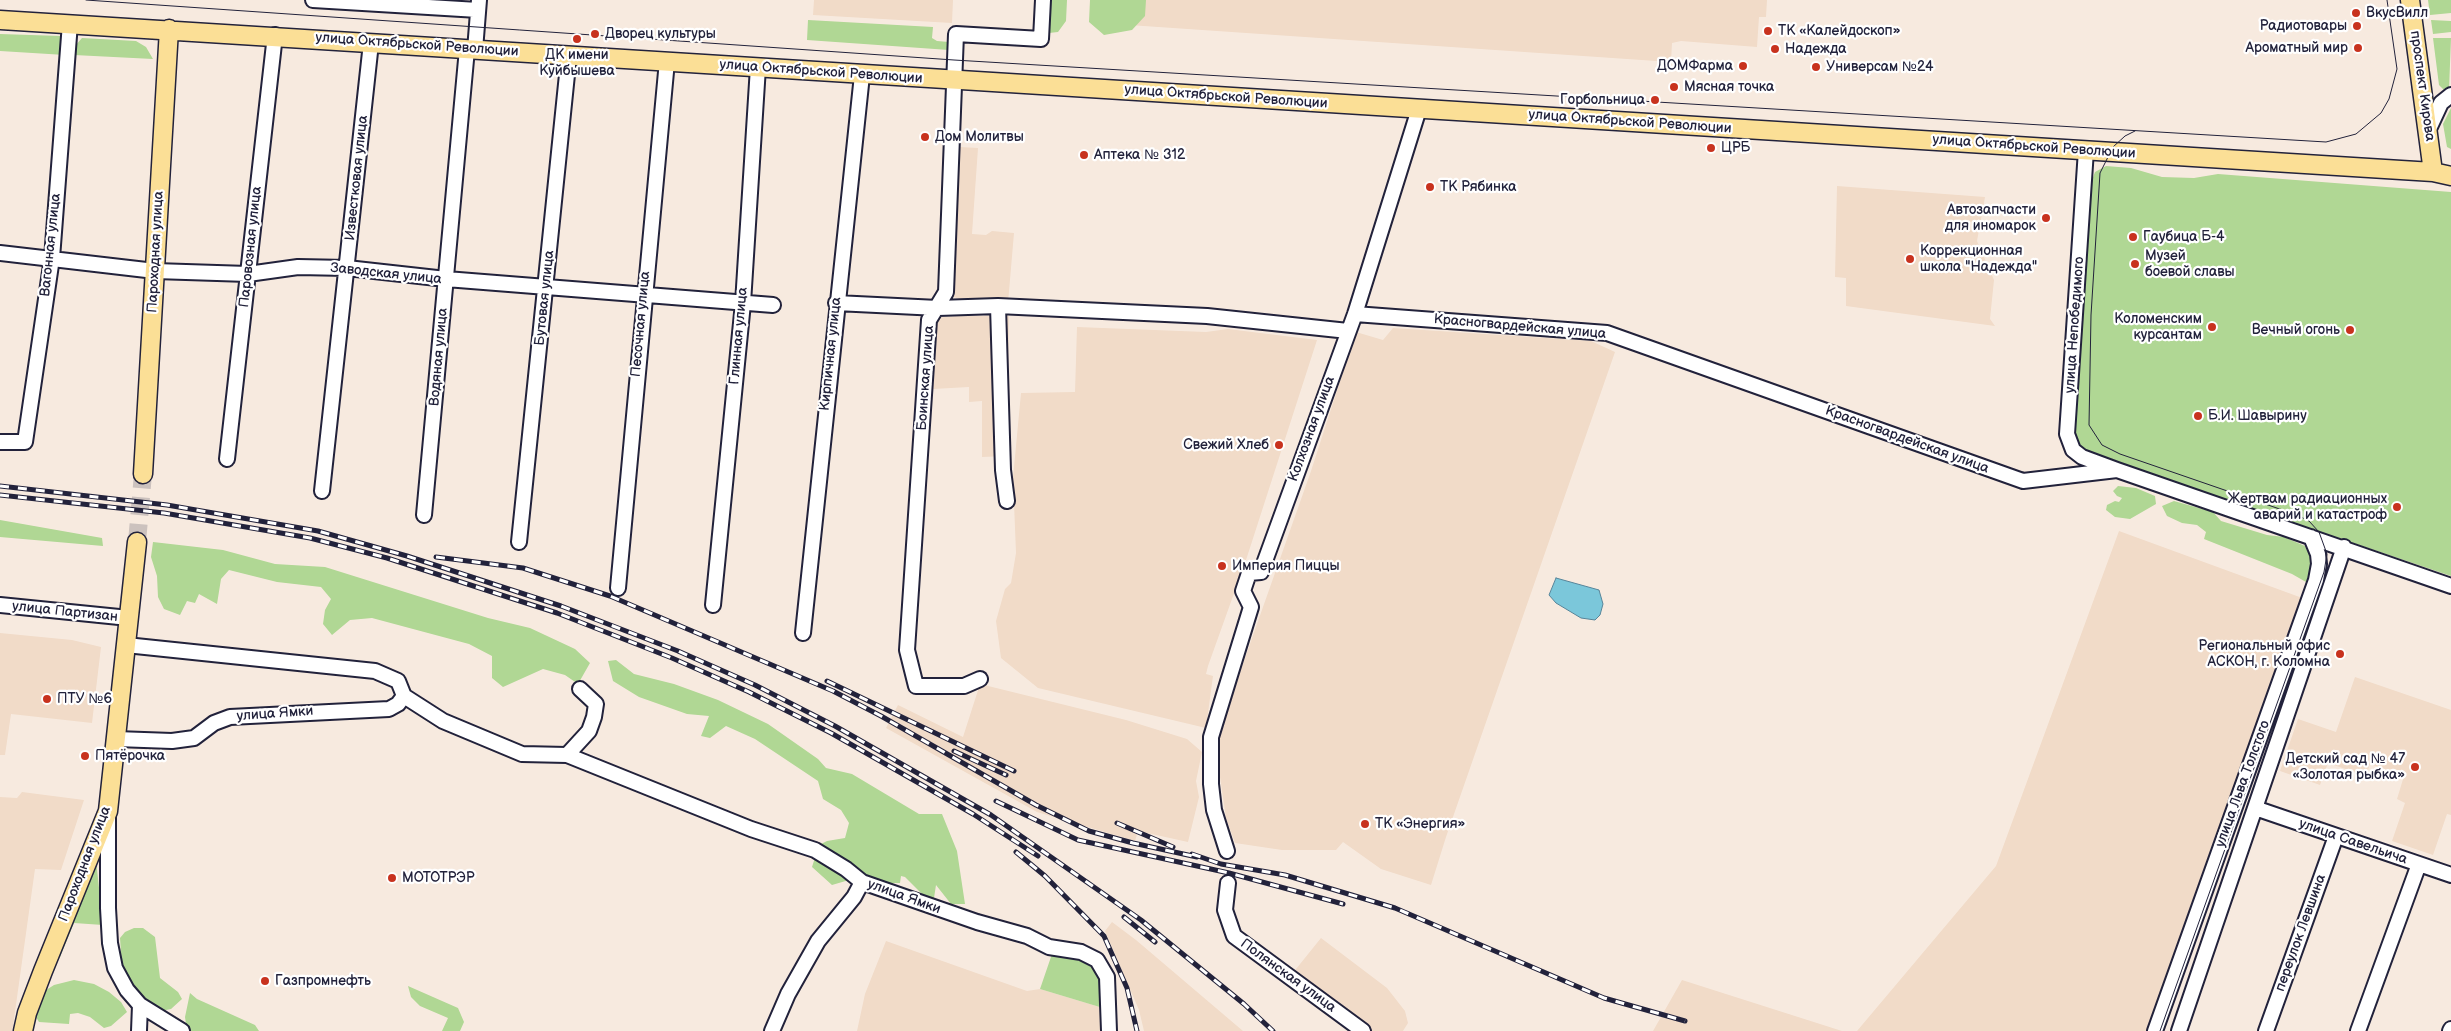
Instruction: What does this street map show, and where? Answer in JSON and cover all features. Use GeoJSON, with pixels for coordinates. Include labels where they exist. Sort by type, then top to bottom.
{"type":"FeatureCollection","features":[{"type":"Feature","properties":{"kind":"main road","name":"проспект Кирова"},"geometry":{"type":"LineString","coordinates":[[2410,0],[2433,172]]}},
{"type":"Feature","properties":{"kind":"main road","name":"улица Октябрьской Революции"},"geometry":{"type":"LineString","coordinates":[[0,20],[70,22],[953,81],[2433,172],[2451,176]]}},
{"type":"Feature","properties":{"kind":"main road","name":"Пароходная улица"},"geometry":{"type":"LineString","coordinates":[[143,474],[169,29]]}},
{"type":"Feature","properties":{"kind":"main road","name":"Пароходная улица"},"geometry":{"type":"LineString","coordinates":[[23,1031],[40,979],[108,811],[138,542]]}},
{"type":"Feature","properties":{"kind":"street"},"geometry":{"type":"LineString","coordinates":[[312,0],[478,5]]}},
{"type":"Feature","properties":{"kind":"street","name":"Боинская улица"},"geometry":{"type":"LineString","coordinates":[[980,679],[964,686],[916,686],[907,650],[930,320],[946,292],[956,34],[1040,39],[1043,0]]}},
{"type":"Feature","properties":{"kind":"street","name":"Водяная улица"},"geometry":{"type":"LineString","coordinates":[[424,515],[446,280],[471,49],[478,5]]}},
{"type":"Feature","properties":{"kind":"street","name":"Вагонная улица"},"geometry":{"type":"LineString","coordinates":[[0,442],[25,442],[52,258],[70,22]]}},
{"type":"Feature","properties":{"kind":"street","name":"Паровозная улица"},"geometry":{"type":"LineString","coordinates":[[227,459],[275,35]]}},
{"type":"Feature","properties":{"kind":"street","name":"Известковая улица"},"geometry":{"type":"LineString","coordinates":[[322,491],[371,43]]}},
{"type":"Feature","properties":{"kind":"street","name":"Бутовая улица"},"geometry":{"type":"LineString","coordinates":[[519,542],[569,55]]}},
{"type":"Feature","properties":{"kind":"street","name":"Песочная улица"},"geometry":{"type":"LineString","coordinates":[[618,588],[667,61]]}},
{"type":"Feature","properties":{"kind":"street","name":"Глинная улица"},"geometry":{"type":"LineString","coordinates":[[714,604],[743,303],[758,67]]}},
{"type":"Feature","properties":{"kind":"street","name":"Кирпичная улица"},"geometry":{"type":"LineString","coordinates":[[803,633],[836,303],[862,75]]}},
{"type":"Feature","properties":{"kind":"street"},"geometry":{"type":"LineString","coordinates":[[2428,131],[2441,103],[2451,95]]}},
{"type":"Feature","properties":{"kind":"street","name":"Колхозная улица"},"geometry":{"type":"LineString","coordinates":[[1227,851],[1214,810],[1211,784],[1211,737],[1250,607],[1243,591],[1249,573],[1261,572],[1355,314],[1419,109]]}},
{"type":"Feature","properties":{"kind":"street","name":"улица Непобедимого"},"geometry":{"type":"LineString","coordinates":[[2086,150],[2067,434],[2074,450],[2082,457],[2117,470]]}},
{"type":"Feature","properties":{"kind":"street","name":"Заводская улица"},"geometry":{"type":"LineString","coordinates":[[0,253],[156,271],[248,274],[298,267],[347,268],[446,280],[773,305]]}},
{"type":"Feature","properties":{"kind":"street"},"geometry":{"type":"LineString","coordinates":[[836,303],[938,308],[998,306],[1207,316],[1348,332]]}},
{"type":"Feature","properties":{"kind":"street"},"geometry":{"type":"LineString","coordinates":[[998,306],[1003,470],[1006,502]]}},
{"type":"Feature","properties":{"kind":"street","name":"Красногвардейская улица"},"geometry":{"type":"LineString","coordinates":[[1355,314],[1607,333],[2023,481],[2117,470],[2344,547],[2451,586]]}},
{"type":"Feature","properties":{"kind":"street","name":"улица Льва Толстого"},"geometry":{"type":"LineString","coordinates":[[2154,1031],[2316,580],[2319,564],[2318,554],[2311,536]]}},
{"type":"Feature","properties":{"kind":"street","name":"улица Льва Толстого"},"geometry":{"type":"LineString","coordinates":[[2179,1031],[2344,547]]}},
{"type":"Feature","properties":{"kind":"street","name":"улица Партизан"},"geometry":{"type":"LineString","coordinates":[[0,605],[130,618]]}},
{"type":"Feature","properties":{"kind":"street","name":"улица Ямки"},"geometry":{"type":"LineString","coordinates":[[126,646],[375,671],[398,682],[404,696],[443,721],[522,754],[567,755],[751,829],[815,850],[846,869],[862,882],[949,913],[1027,936],[1049,947],[1082,952],[1097,960],[1107,977],[1109,1031]]}},
{"type":"Feature","properties":{"kind":"street"},"geometry":{"type":"LineString","coordinates":[[567,755],[589,731],[594,717],[596,704],[580,689]]}},
{"type":"Feature","properties":{"kind":"street","name":"улица Ямки"},"geometry":{"type":"LineString","coordinates":[[116,739],[172,741],[194,738],[214,723],[230,717],[389,709],[398,704],[404,696]]}},
{"type":"Feature","properties":{"kind":"street","name":"улица Савельича"},"geometry":{"type":"LineString","coordinates":[[2255,808],[2451,875]]}},
{"type":"Feature","properties":{"kind":"street"},"geometry":{"type":"LineString","coordinates":[[108,811],[107,877],[110,943],[118,976],[140,1005],[182,1031]]}},
{"type":"Feature","properties":{"kind":"street","name":"переулок Левшина"},"geometry":{"type":"LineString","coordinates":[[2266,1031],[2336,836]]}},
{"type":"Feature","properties":{"kind":"street"},"geometry":{"type":"LineString","coordinates":[[2358,1031],[2419,864]]}},
{"type":"Feature","properties":{"kind":"street"},"geometry":{"type":"LineString","coordinates":[[772,1031],[788,994],[818,941],[854,897],[862,882]]}},
{"type":"Feature","properties":{"kind":"street","name":"Полянская улица"},"geometry":{"type":"LineString","coordinates":[[1228,883],[1225,910],[1234,936],[1362,1031]]}},
{"type":"Feature","properties":{"kind":"street"},"geometry":{"type":"LineString","coordinates":[[139,1031],[140,1005]]}},
{"type":"Feature","properties":{"kind":"shaded area"},"geometry":{"type":"Polygon","coordinates":[[[814,0],[953,0],[952,23],[813,15],[814,0]]]}},
{"type":"Feature","properties":{"kind":"shaded area"},"geometry":{"type":"Polygon","coordinates":[[[1130,0],[1767,0],[1766,17],[1759,17],[1757,47],[1681,41],[1672,43],[1671,62],[1129,25],[1130,0]]]}},
{"type":"Feature","properties":{"kind":"shaded area"},"geometry":{"type":"Polygon","coordinates":[[[960,147],[978,148],[972,234],[986,235],[992,231],[1014,233],[1008,303],[967,302],[949,295],[960,147]]]}},
{"type":"Feature","properties":{"kind":"shaded area","name":"Коррекционная школа \"Надежда\""},"geometry":{"type":"Polygon","coordinates":[[[1837,186],[1985,197],[1977,241],[1994,280],[1990,319],[1995,326],[1846,306],[1846,278],[1835,277],[1837,186]]]}},
{"type":"Feature","properties":{"kind":"shaded area"},"geometry":{"type":"Polygon","coordinates":[[[1009,316],[1007,456],[982,457],[982,401],[969,402],[969,387],[933,389],[936,318],[1009,316]]]}},
{"type":"Feature","properties":{"kind":"shaded area"},"geometry":{"type":"Polygon","coordinates":[[[1077,327],[1206,332],[1228,329],[1317,340],[1247,557],[1208,666],[1206,674],[1213,676],[1206,728],[1038,688],[1001,658],[996,621],[1005,589],[1011,583],[1016,553],[1013,478],[1021,393],[1075,392],[1077,327]]]}},
{"type":"Feature","properties":{"kind":"shaded area"},"geometry":{"type":"Polygon","coordinates":[[[1393,328],[1591,341],[1615,352],[1431,885],[1381,869],[1343,842],[1336,850],[1282,850],[1235,843],[1226,818],[1215,743],[1311,471],[1356,332],[1383,340],[1393,328]]]}},
{"type":"Feature","properties":{"kind":"shaded area"},"geometry":{"type":"Polygon","coordinates":[[[2119,531],[2305,599],[2148,1031],[1857,1031],[1996,866],[2119,531]]]}},
{"type":"Feature","properties":{"kind":"shaded area","name":"ПТУ №6"},"geometry":{"type":"Polygon","coordinates":[[[0,633],[72,640],[101,647],[92,723],[11,714],[5,755],[0,755],[0,633]]]}},
{"type":"Feature","properties":{"kind":"shaded area","name":"Детский сад № 47 «Золотая рыбка»"},"geometry":{"type":"Polygon","coordinates":[[[2355,677],[2451,710],[2451,815],[2447,814],[2433,855],[2392,841],[2405,803],[2397,799],[2404,776],[2370,764],[2366,776],[2328,763],[2320,785],[2280,771],[2298,719],[2336,732],[2355,677]]]}},
{"type":"Feature","properties":{"kind":"shaded area"},"geometry":{"type":"Polygon","coordinates":[[[980,684],[1126,720],[1187,739],[1202,752],[1196,781],[1199,797],[1188,842],[1138,831],[1135,841],[1037,812],[886,728],[898,705],[963,737],[980,684]]]}},
{"type":"Feature","properties":{"kind":"shaded area"},"geometry":{"type":"Polygon","coordinates":[[[22,792],[84,800],[61,870],[35,869],[12,1031],[0,1031],[0,797],[17,798],[22,792]]]}},
{"type":"Feature","properties":{"kind":"shaded area"},"geometry":{"type":"Polygon","coordinates":[[[1112,922],[1136,940],[1243,1031],[1144,1031],[1139,1010],[1105,931],[1112,922]]]}},
{"type":"Feature","properties":{"kind":"shaded area"},"geometry":{"type":"Polygon","coordinates":[[[1321,938],[1387,988],[1405,1011],[1408,1023],[1403,1031],[1370,1031],[1292,974],[1321,938]]]}},
{"type":"Feature","properties":{"kind":"shaded area"},"geometry":{"type":"Polygon","coordinates":[[[886,941],[1027,991],[1040,989],[1103,1008],[1103,1031],[857,1031],[865,994],[886,941]]]}},
{"type":"Feature","properties":{"kind":"shaded area"},"geometry":{"type":"Polygon","coordinates":[[[1682,980],[1842,1031],[1653,1031],[1682,980]]]}},
{"type":"Feature","properties":{"kind":"green space"},"geometry":{"type":"Polygon","coordinates":[[[1046,0],[1067,0],[1066,21],[1058,32],[1049,33],[1044,29],[1046,0]]]}},
{"type":"Feature","properties":{"kind":"green space"},"geometry":{"type":"Polygon","coordinates":[[[1090,0],[1146,0],[1145,16],[1132,30],[1104,35],[1089,22],[1090,0]]]}},
{"type":"Feature","properties":{"kind":"green space"},"geometry":{"type":"Polygon","coordinates":[[[2428,0],[2451,0],[2451,13],[2430,15],[2428,0]]]}},
{"type":"Feature","properties":{"kind":"green space"},"geometry":{"type":"Polygon","coordinates":[[[808,20],[933,27],[932,38],[937,41],[949,42],[949,50],[807,40],[808,20]]]}},
{"type":"Feature","properties":{"kind":"green space"},"geometry":{"type":"Polygon","coordinates":[[[2431,20],[2451,21],[2451,32],[2433,34],[2431,20]]]}},
{"type":"Feature","properties":{"kind":"green space"},"geometry":{"type":"Polygon","coordinates":[[[0,34],[61,36],[66,41],[65,55],[0,51],[0,34]]]}},
{"type":"Feature","properties":{"kind":"green space"},"geometry":{"type":"Polygon","coordinates":[[[82,38],[136,41],[146,47],[153,59],[74,55],[75,46],[82,38]]]}},
{"type":"Feature","properties":{"kind":"green space"},"geometry":{"type":"Polygon","coordinates":[[[2433,38],[2451,38],[2449,90],[2444,90],[2439,85],[2433,38]]]}},
{"type":"Feature","properties":{"kind":"green space"},"geometry":{"type":"Polygon","coordinates":[[[2451,108],[2451,149],[2447,147],[2443,124],[2451,108]]]}},
{"type":"Feature","properties":{"kind":"green space"},"geometry":{"type":"Polygon","coordinates":[[[2106,166],[2131,168],[2162,177],[2194,178],[2218,174],[2451,192],[2451,576],[2090,454],[2078,446],[2073,433],[2091,183],[2095,172],[2106,166]]]}},
{"type":"Feature","properties":{"kind":"green space"},"geometry":{"type":"Polygon","coordinates":[[[2118,486],[2136,488],[2155,496],[2156,504],[2130,519],[2115,517],[2106,510],[2107,505],[2115,501],[2119,502],[2122,498],[2113,491],[2118,486]]]}},
{"type":"Feature","properties":{"kind":"green space"},"geometry":{"type":"Polygon","coordinates":[[[2174,501],[2213,512],[2221,521],[2267,535],[2284,537],[2305,546],[2314,563],[2312,573],[2306,582],[2292,574],[2204,539],[2206,532],[2197,525],[2182,523],[2167,516],[2162,506],[2174,501]]]}},
{"type":"Feature","properties":{"kind":"green space"},"geometry":{"type":"Polygon","coordinates":[[[0,520],[102,538],[103,546],[0,537],[0,520]]]}},
{"type":"Feature","properties":{"kind":"green space"},"geometry":{"type":"Polygon","coordinates":[[[153,542],[223,550],[275,564],[325,567],[488,618],[530,628],[575,649],[590,663],[578,684],[565,675],[543,669],[503,687],[492,678],[492,656],[469,644],[372,618],[350,620],[332,635],[323,624],[325,610],[331,599],[321,587],[277,582],[229,570],[221,579],[217,604],[199,594],[195,603],[187,601],[180,615],[164,609],[158,597],[157,576],[151,557],[153,542]]]}},
{"type":"Feature","properties":{"kind":"green space"},"geometry":{"type":"Polygon","coordinates":[[[616,660],[634,674],[674,684],[718,700],[768,724],[818,759],[826,768],[852,774],[919,814],[942,814],[957,851],[965,904],[951,904],[936,885],[934,898],[926,898],[905,877],[901,876],[900,883],[882,883],[869,878],[858,870],[849,880],[832,885],[812,867],[819,845],[827,841],[845,838],[849,823],[841,810],[823,799],[818,781],[755,739],[726,726],[710,738],[701,736],[709,716],[687,714],[639,697],[613,681],[608,661],[616,660]]]}},
{"type":"Feature","properties":{"kind":"green space"},"geometry":{"type":"Polygon","coordinates":[[[96,860],[103,925],[74,923],[60,957],[55,955],[96,860]]]}},
{"type":"Feature","properties":{"kind":"green space"},"geometry":{"type":"Polygon","coordinates":[[[134,928],[143,928],[155,937],[160,978],[178,992],[182,999],[171,1009],[161,1011],[144,1000],[131,986],[122,966],[120,938],[125,932],[134,928]]]}},
{"type":"Feature","properties":{"kind":"green space"},"geometry":{"type":"Polygon","coordinates":[[[1052,954],[1092,961],[1107,985],[1103,1008],[1040,989],[1052,954]]]}},
{"type":"Feature","properties":{"kind":"green space"},"geometry":{"type":"Polygon","coordinates":[[[74,980],[94,984],[109,992],[121,1002],[127,1012],[111,1026],[104,1028],[90,1017],[78,1013],[70,1014],[69,1024],[39,1022],[36,1017],[36,1006],[40,994],[54,985],[74,980]]]}},
{"type":"Feature","properties":{"kind":"green space"},"geometry":{"type":"Polygon","coordinates":[[[408,986],[458,1008],[464,1022],[460,1031],[442,1031],[448,1018],[420,1006],[411,997],[408,986]]]}},
{"type":"Feature","properties":{"kind":"green space"},"geometry":{"type":"Polygon","coordinates":[[[190,993],[197,999],[255,1025],[259,1031],[191,1031],[186,1024],[185,1017],[190,993]]]}},
{"type":"Feature","properties":{"kind":"water"},"geometry":{"type":"Polygon","coordinates":[[[1556,578],[1599,590],[1603,604],[1600,615],[1595,620],[1581,618],[1556,603],[1549,595],[1556,578]]]}},
{"type":"Feature","properties":{"kind":"tunnel"},"geometry":{"type":"LineString","coordinates":[[137,542],[143,474]]}},
{"type":"Feature","properties":{"kind":"tram line"},"geometry":{"type":"LineString","coordinates":[[86,0],[954,60],[2326,142],[2356,134],[2381,113],[2389,99],[2397,69],[2387,0]]}},
{"type":"Feature","properties":{"kind":"tram line"},"geometry":{"type":"LineString","coordinates":[[2135,131],[2125,136],[2113,147],[2100,173],[2091,315],[2089,425],[2102,445],[2120,454],[2297,515],[2309,521],[2319,532],[2327,554],[2324,572],[2160,1031]]}},
{"type":"Feature","properties":{"kind":"railway"},"geometry":{"type":"LineString","coordinates":[[0,486],[167,505],[318,531],[407,556],[561,606],[678,651],[755,685],[835,726],[991,815],[1141,920],[1244,1004],[1273,1031]]}},
{"type":"Feature","properties":{"kind":"railway"},"geometry":{"type":"LineString","coordinates":[[0,495],[164,513],[310,538],[387,558],[557,613],[672,658],[749,692],[831,733],[973,814],[1038,856]]}},
{"type":"Feature","properties":{"kind":"railway"},"geometry":{"type":"LineString","coordinates":[[436,557],[523,568],[610,596],[833,691],[881,716],[1036,805],[1089,831],[1197,857]]}},
{"type":"Feature","properties":{"kind":"railway"},"geometry":{"type":"LineString","coordinates":[[827,681],[1014,771]]}},
{"type":"Feature","properties":{"kind":"railway"},"geometry":{"type":"LineString","coordinates":[[954,751],[1006,775]]}},
{"type":"Feature","properties":{"kind":"railway"},"geometry":{"type":"LineString","coordinates":[[996,801],[1078,840],[1229,873],[1343,904]]}},
{"type":"Feature","properties":{"kind":"railway"},"geometry":{"type":"LineString","coordinates":[[1117,823],[1173,847]]}},
{"type":"Feature","properties":{"kind":"railway"},"geometry":{"type":"LineString","coordinates":[[1016,852],[1045,876],[1104,936],[1127,988],[1137,1031]]}},
{"type":"Feature","properties":{"kind":"railway"},"geometry":{"type":"LineString","coordinates":[[1192,854],[1221,864],[1285,875],[1395,908],[1604,998],[1685,1021]]}},
{"type":"Feature","properties":{"kind":"railway"},"geometry":{"type":"LineString","coordinates":[[1124,917],[1155,942]]}},
{"type":"Feature","properties":{"kind":"place","name":"ВкусВилл"},"geometry":{"type":"Point","coordinates":[2356,13]}},
{"type":"Feature","properties":{"kind":"place","name":"Радиотовары"},"geometry":{"type":"Point","coordinates":[2357,26]}},
{"type":"Feature","properties":{"kind":"place","name":"ТК «Калейдоскоп»"},"geometry":{"type":"Point","coordinates":[1768,31]}},
{"type":"Feature","properties":{"kind":"place","name":"Дворец культуры"},"geometry":{"type":"Point","coordinates":[595,34]}},
{"type":"Feature","properties":{"kind":"place","name":"ДК имени Куйбышева"},"geometry":{"type":"Point","coordinates":[577,39]}},
{"type":"Feature","properties":{"kind":"place","name":"Ароматный мир"},"geometry":{"type":"Point","coordinates":[2358,48]}},
{"type":"Feature","properties":{"kind":"place","name":"Надежда"},"geometry":{"type":"Point","coordinates":[1775,49]}},
{"type":"Feature","properties":{"kind":"place","name":"ДОМФарма"},"geometry":{"type":"Point","coordinates":[1743,66]}},
{"type":"Feature","properties":{"kind":"place","name":"Универсам №24"},"geometry":{"type":"Point","coordinates":[1816,67]}},
{"type":"Feature","properties":{"kind":"place","name":"Мясная точка"},"geometry":{"type":"Point","coordinates":[1674,87]}},
{"type":"Feature","properties":{"kind":"place","name":"Горбольница"},"geometry":{"type":"Point","coordinates":[1655,100]}},
{"type":"Feature","properties":{"kind":"place","name":"Дом Молитвы"},"geometry":{"type":"Point","coordinates":[925,137]}},
{"type":"Feature","properties":{"kind":"place","name":"ЦРБ"},"geometry":{"type":"Point","coordinates":[1711,148]}},
{"type":"Feature","properties":{"kind":"place","name":"Аптека № 312"},"geometry":{"type":"Point","coordinates":[1084,155]}},
{"type":"Feature","properties":{"kind":"place","name":"ТК Рябинка"},"geometry":{"type":"Point","coordinates":[1430,187]}},
{"type":"Feature","properties":{"kind":"place","name":"Автозапчасти для иномарок"},"geometry":{"type":"Point","coordinates":[2046,218]}},
{"type":"Feature","properties":{"kind":"place","name":"Гаубица Б-4"},"geometry":{"type":"Point","coordinates":[2133,237]}},
{"type":"Feature","properties":{"kind":"place","name":"Коррекционная школа \"Надежда\""},"geometry":{"type":"Point","coordinates":[1910,259]}},
{"type":"Feature","properties":{"kind":"place","name":"Музей боевой славы"},"geometry":{"type":"Point","coordinates":[2135,264]}},
{"type":"Feature","properties":{"kind":"place","name":"Коломенским курсантам"},"geometry":{"type":"Point","coordinates":[2212,327]}},
{"type":"Feature","properties":{"kind":"place","name":"Вечный огонь"},"geometry":{"type":"Point","coordinates":[2350,330]}},
{"type":"Feature","properties":{"kind":"place","name":"Б.И. Шавырину"},"geometry":{"type":"Point","coordinates":[2198,416]}},
{"type":"Feature","properties":{"kind":"place","name":"Свежий Хлеб"},"geometry":{"type":"Point","coordinates":[1279,445]}},
{"type":"Feature","properties":{"kind":"place","name":"Жертвам радиационных аварий и катастроф"},"geometry":{"type":"Point","coordinates":[2397,507]}},
{"type":"Feature","properties":{"kind":"place","name":"Империя Пиццы"},"geometry":{"type":"Point","coordinates":[1222,566]}},
{"type":"Feature","properties":{"kind":"place","name":"Региональный офис АСКОН, г. Коломна"},"geometry":{"type":"Point","coordinates":[2340,654]}},
{"type":"Feature","properties":{"kind":"place","name":"ПТУ №6"},"geometry":{"type":"Point","coordinates":[47,699]}},
{"type":"Feature","properties":{"kind":"place","name":"Пятёрочка"},"geometry":{"type":"Point","coordinates":[85,756]}},
{"type":"Feature","properties":{"kind":"place","name":"Детский сад № 47 «Золотая рыбка»"},"geometry":{"type":"Point","coordinates":[2415,767]}},
{"type":"Feature","properties":{"kind":"place","name":"ТК «Энергия»"},"geometry":{"type":"Point","coordinates":[1365,824]}},
{"type":"Feature","properties":{"kind":"place","name":"МОТОТРЭР"},"geometry":{"type":"Point","coordinates":[392,878]}},
{"type":"Feature","properties":{"kind":"place","name":"Газпромнефть"},"geometry":{"type":"Point","coordinates":[265,981]}}]}
